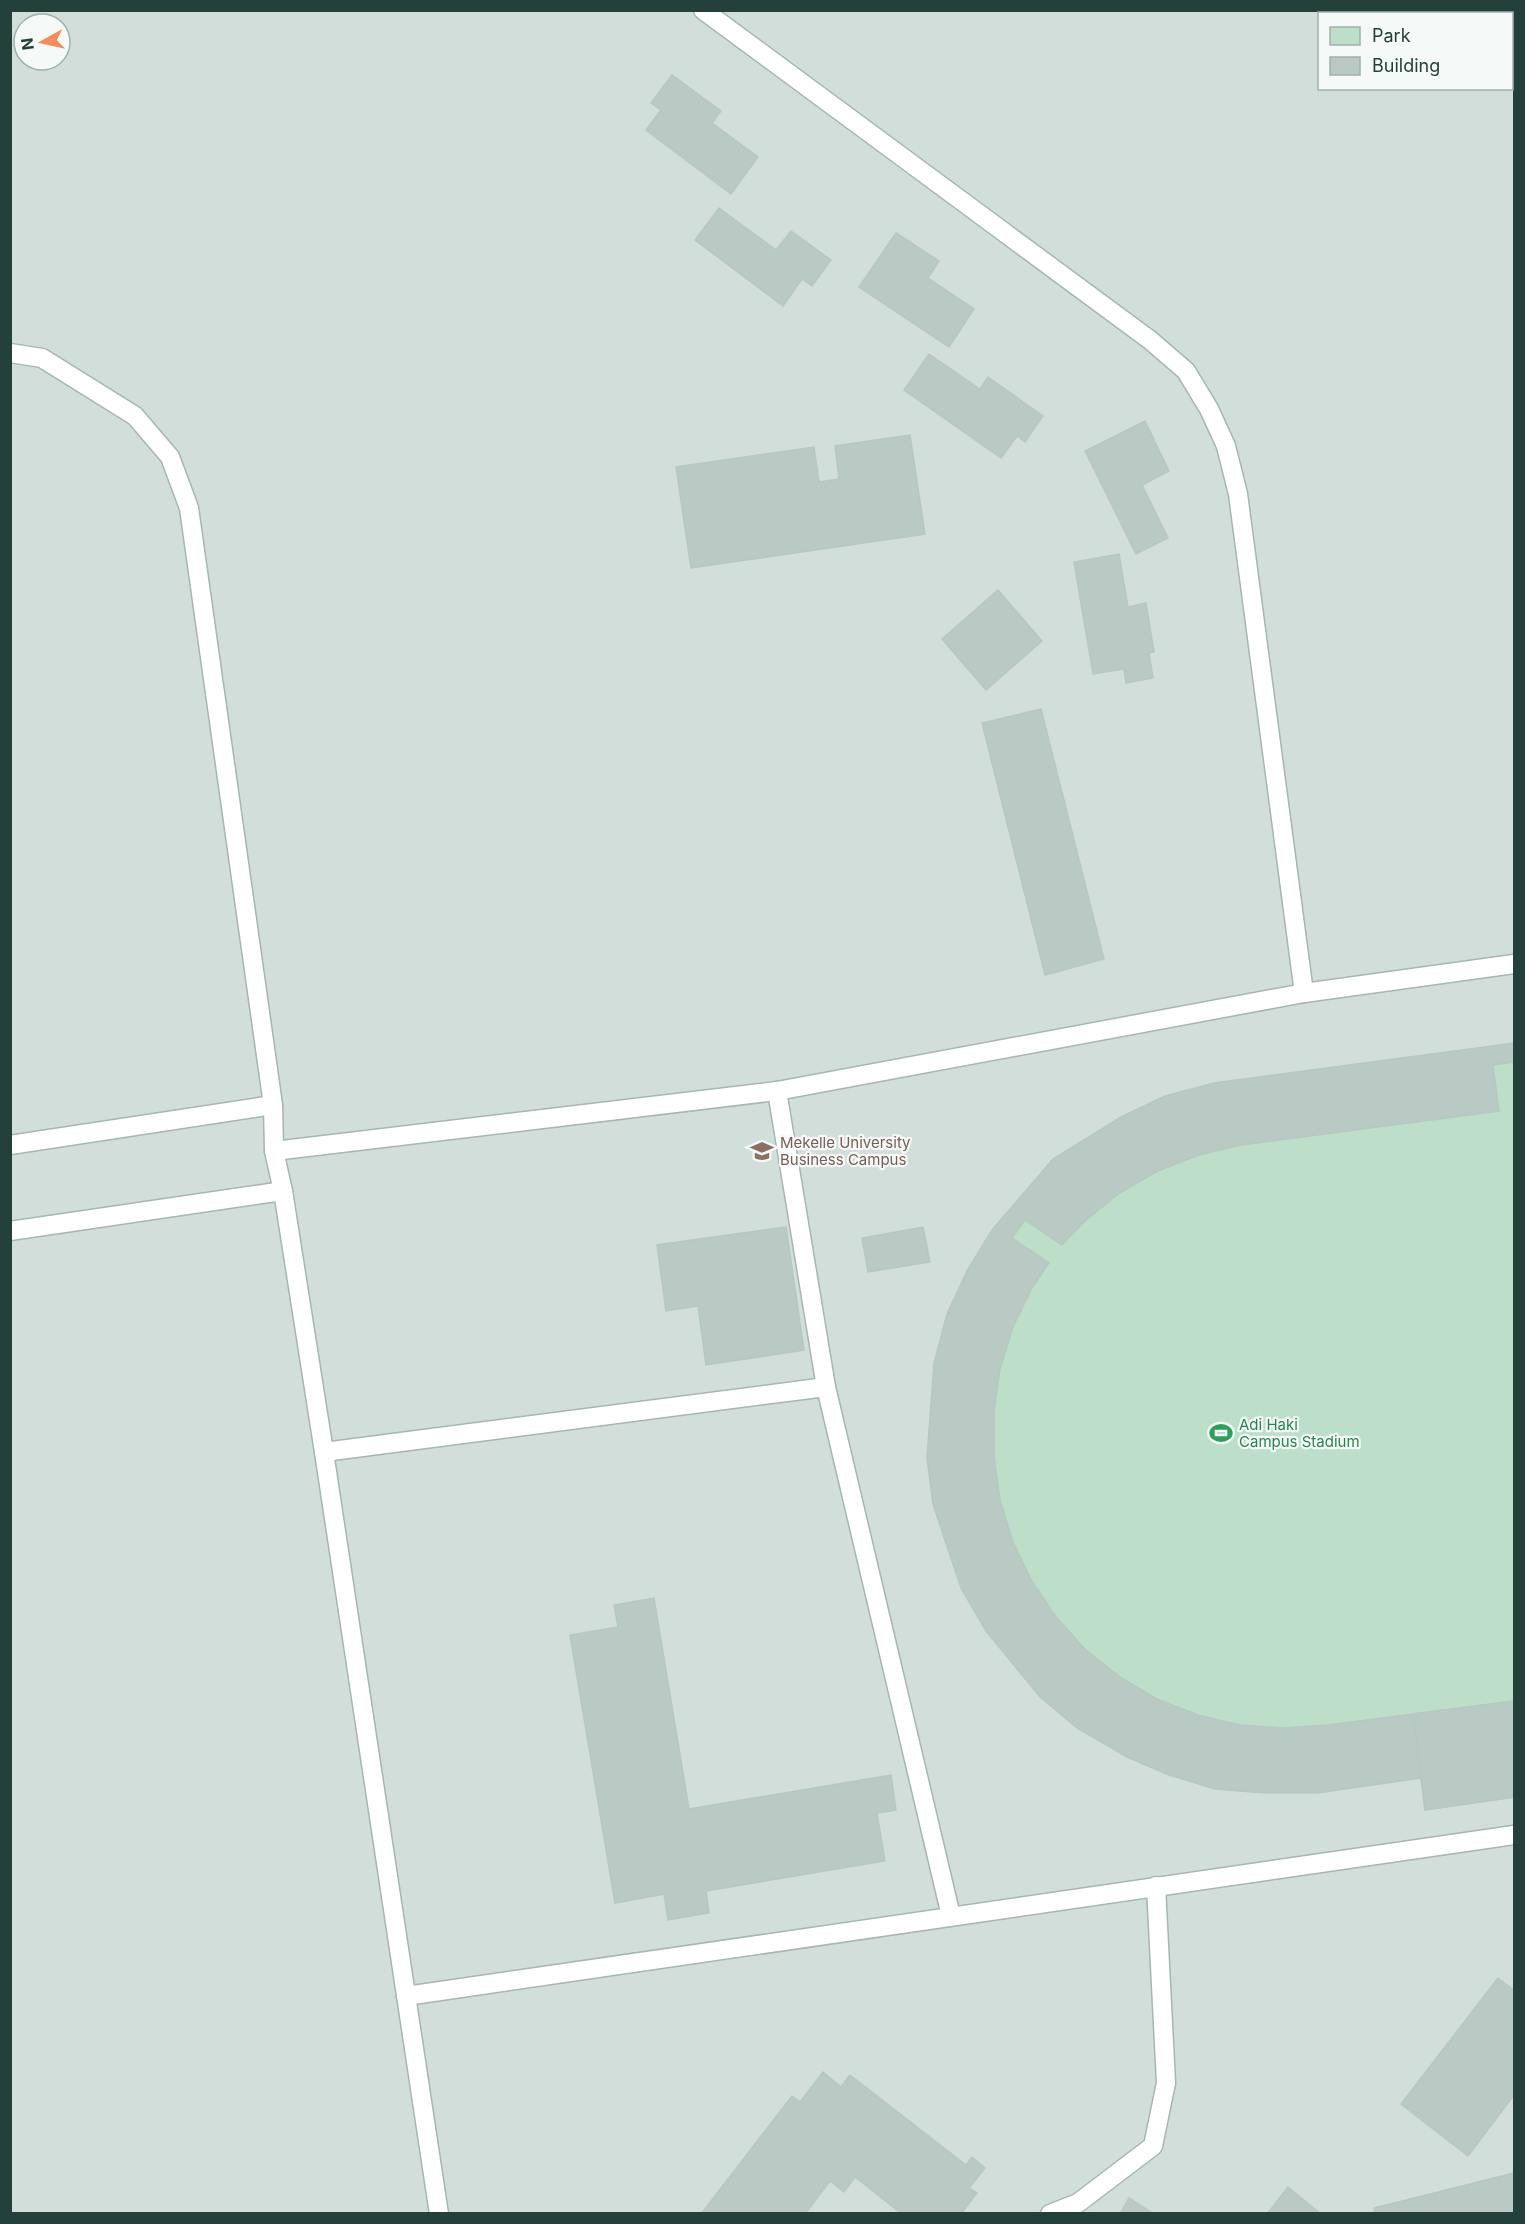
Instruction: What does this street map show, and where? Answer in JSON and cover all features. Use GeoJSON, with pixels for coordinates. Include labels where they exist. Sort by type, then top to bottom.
{"type":"FeatureCollection","features":[{"type":"Feature","properties":{"kind":"lane"},"geometry":{"type":"LineString","coordinates":[[703,10],[1150,340],[1186,371],[1209,409],[1226,446],[1238,494],[1304,993]]}},
{"type":"Feature","properties":{"kind":"lane"},"geometry":{"type":"LineString","coordinates":[[10,353],[42,358],[135,416],[170,457],[189,508],[273,1104],[274,1151],[283,1191],[324,1452],[440,2214]]}},
{"type":"Feature","properties":{"kind":"lane"},"geometry":{"type":"LineString","coordinates":[[274,1151],[777,1091],[1304,993],[1515,964]]}},
{"type":"Feature","properties":{"kind":"lane"},"geometry":{"type":"LineString","coordinates":[[777,1091],[826,1387],[951,1916]]}},
{"type":"Feature","properties":{"kind":"lane"},"geometry":{"type":"LineString","coordinates":[[10,1145],[273,1104]]}},
{"type":"Feature","properties":{"kind":"lane"},"geometry":{"type":"LineString","coordinates":[[10,1231],[283,1191]]}},
{"type":"Feature","properties":{"kind":"lane"},"geometry":{"type":"LineString","coordinates":[[324,1452],[826,1387]]}},
{"type":"Feature","properties":{"kind":"lane"},"geometry":{"type":"LineString","coordinates":[[406,1996],[1515,1835]]}},
{"type":"Feature","properties":{"kind":"lane"},"geometry":{"type":"LineString","coordinates":[[1050,2214],[1078,2203],[1153,2146],[1166,2083],[1156,1886]]}},
{"type":"Feature","properties":{"kind":"shaded area","name":"Mekelle University Business Campus"},"geometry":{"type":"Polygon","coordinates":[[[11,11],[1514,11],[1514,2213],[11,2213],[11,11]]]}},
{"type":"Feature","properties":{"kind":"green space","name":"Adi Haki Campus Stadium"},"geometry":{"type":"Polygon","coordinates":[[[1514,1043],[1514,1797],[1425,1810],[1421,1778],[1317,1793],[1266,1793],[1215,1789],[1169,1775],[1127,1757],[1077,1728],[1040,1697],[986,1630],[961,1588],[933,1504],[927,1458],[934,1363],[947,1314],[968,1269],[992,1230],[1053,1159],[1121,1117],[1165,1096],[1214,1083],[1514,1043]]]}},
{"type":"Feature","properties":{"kind":"building"},"geometry":{"type":"Polygon","coordinates":[[[672,75],[721,111],[712,123],[758,157],[731,194],[646,130],[661,110],[651,103],[672,75]]]}},
{"type":"Feature","properties":{"kind":"building"},"geometry":{"type":"Polygon","coordinates":[[[719,208],[776,250],[791,231],[831,260],[812,286],[802,279],[783,306],[695,240],[719,208]]]}},
{"type":"Feature","properties":{"kind":"building"},"geometry":{"type":"Polygon","coordinates":[[[896,233],[939,261],[928,278],[974,309],[949,347],[859,287],[896,233]]]}},
{"type":"Feature","properties":{"kind":"building"},"geometry":{"type":"Polygon","coordinates":[[[929,354],[980,389],[988,377],[1043,416],[1025,442],[1017,436],[1001,458],[904,390],[929,354]]]}},
{"type":"Feature","properties":{"kind":"building"},"geometry":{"type":"Polygon","coordinates":[[[1145,421],[1169,471],[1142,485],[1168,538],[1136,554],[1085,451],[1145,421]]]}},
{"type":"Feature","properties":{"kind":"building"},"geometry":{"type":"Polygon","coordinates":[[[910,435],[925,534],[691,568],[676,467],[814,447],[819,482],[839,479],[835,446],[910,435]]]}},
{"type":"Feature","properties":{"kind":"building"},"geometry":{"type":"Polygon","coordinates":[[[1119,554],[1128,607],[1146,603],[1154,652],[1149,653],[1153,678],[1126,683],[1124,669],[1093,674],[1074,562],[1119,554]]]}},
{"type":"Feature","properties":{"kind":"building"},"geometry":{"type":"Polygon","coordinates":[[[998,590],[1042,641],[986,690],[942,639],[998,590]]]}},
{"type":"Feature","properties":{"kind":"building"},"geometry":{"type":"Polygon","coordinates":[[[1041,709],[1104,959],[1045,975],[982,723],[1041,709]]]}},
{"type":"Feature","properties":{"kind":"building"},"geometry":{"type":"Polygon","coordinates":[[[1514,1043],[1514,1062],[1493,1065],[1499,1111],[1241,1145],[1199,1155],[1158,1171],[1121,1192],[1086,1220],[1062,1245],[1025,1220],[1012,1238],[1049,1263],[1032,1288],[1013,1327],[1000,1369],[994,1412],[994,1456],[1000,1500],[1013,1542],[1032,1581],[1056,1617],[1086,1650],[1120,1677],[1157,1699],[1198,1715],[1240,1725],[1284,1728],[1327,1725],[1514,1701],[1514,1797],[1425,1810],[1421,1778],[1317,1793],[1266,1793],[1215,1789],[1169,1775],[1127,1757],[1077,1728],[1040,1697],[986,1631],[961,1588],[933,1504],[927,1458],[934,1363],[947,1314],[968,1269],[992,1230],[1053,1159],[1121,1117],[1165,1096],[1214,1083],[1514,1043]]]}},
{"type":"Feature","properties":{"kind":"building"},"geometry":{"type":"Polygon","coordinates":[[[786,1227],[804,1350],[706,1365],[698,1306],[666,1311],[657,1245],[786,1227]]]}},
{"type":"Feature","properties":{"kind":"building"},"geometry":{"type":"Polygon","coordinates":[[[923,1227],[930,1262],[868,1272],[862,1238],[923,1227]]]}},
{"type":"Feature","properties":{"kind":"building"},"geometry":{"type":"Polygon","coordinates":[[[654,1598],[689,1809],[891,1775],[896,1810],[877,1813],[885,1861],[706,1891],[709,1913],[668,1920],[664,1894],[615,1903],[570,1635],[618,1627],[614,1605],[654,1598]]]}},
{"type":"Feature","properties":{"kind":"building"},"geometry":{"type":"Polygon","coordinates":[[[1514,1701],[1514,1797],[1425,1810],[1413,1714],[1514,1701]]]}},
{"type":"Feature","properties":{"kind":"building"},"geometry":{"type":"Polygon","coordinates":[[[1498,1978],[1514,1990],[1514,2095],[1468,2156],[1401,2104],[1498,1978]]]}},
{"type":"Feature","properties":{"kind":"building"},"geometry":{"type":"Polygon","coordinates":[[[823,2072],[841,2087],[850,2075],[966,2165],[972,2157],[985,2168],[969,2188],[977,2193],[961,2214],[902,2214],[855,2177],[844,2192],[830,2181],[805,2214],[701,2214],[792,2096],[800,2102],[823,2072]]]}},
{"type":"Feature","properties":{"kind":"building"},"geometry":{"type":"Polygon","coordinates":[[[1514,2173],[1514,2214],[1375,2214],[1374,2208],[1514,2173]]]}},
{"type":"Feature","properties":{"kind":"building"},"geometry":{"type":"Polygon","coordinates":[[[1288,2187],[1321,2214],[1267,2214],[1288,2187]]]}},
{"type":"Feature","properties":{"kind":"building"},"geometry":{"type":"Polygon","coordinates":[[[1129,2198],[1154,2214],[1120,2214],[1129,2198]]]}},
{"type":"Feature","properties":{"kind":"place","name":"Mekelle University Business Campus"},"geometry":{"type":"Point","coordinates":[762,1151]}},
{"type":"Feature","properties":{"kind":"place","name":"Adi Haki Campus Stadium"},"geometry":{"type":"Point","coordinates":[1221,1433]}}]}
